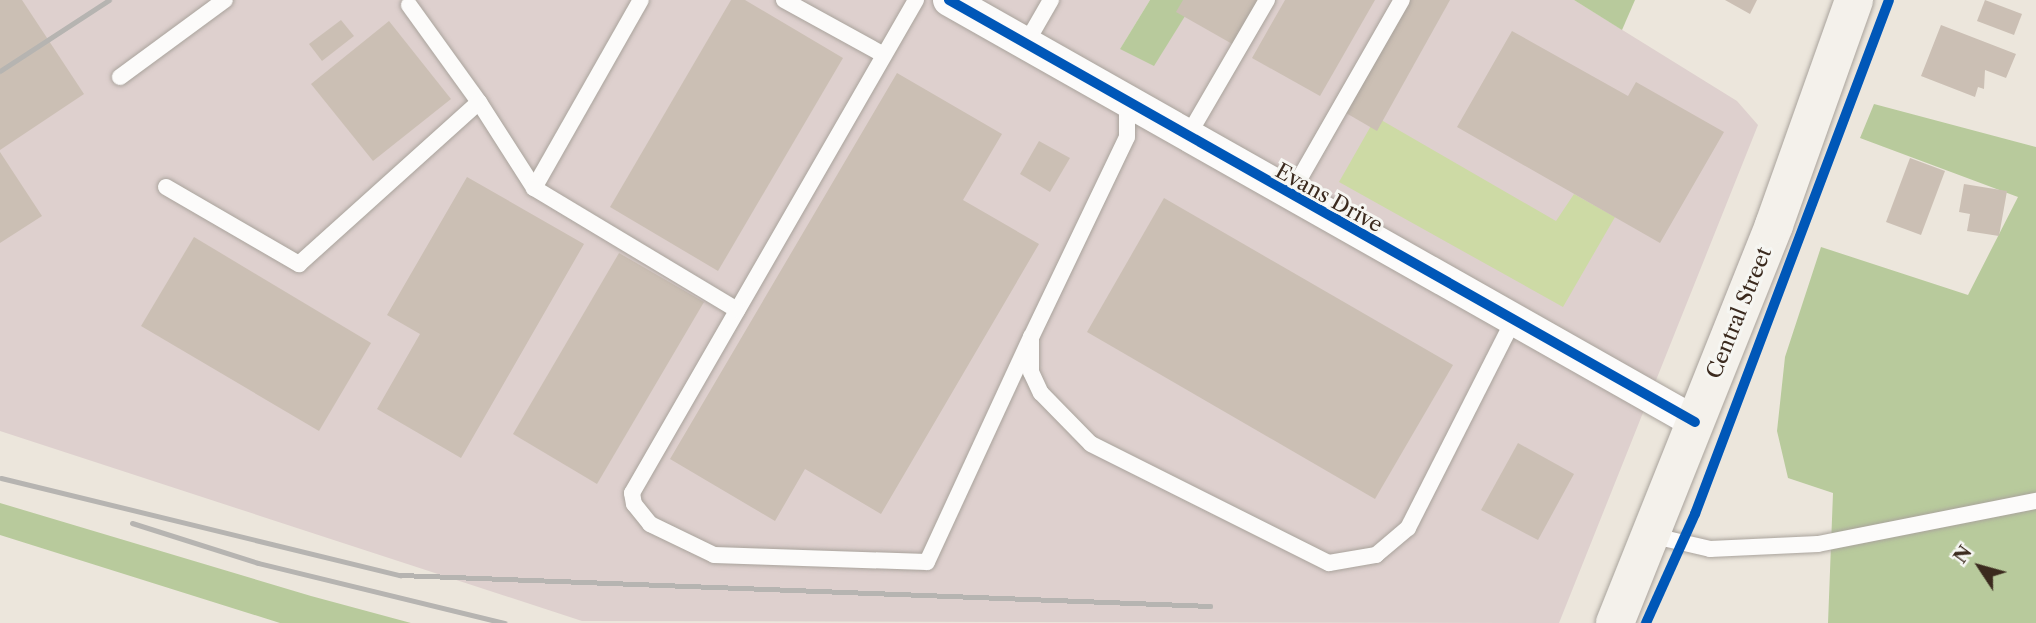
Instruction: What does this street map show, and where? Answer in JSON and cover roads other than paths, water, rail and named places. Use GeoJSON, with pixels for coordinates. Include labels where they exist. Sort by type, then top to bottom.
{"type":"FeatureCollection","features":[{"type":"Feature","properties":{"kind":"main road","name":"Central Street"},"geometry":{"type":"LineString","coordinates":[[1615,623],[1774,225],[1854,0]]}},
{"type":"Feature","properties":{"kind":"street","name":"Evans Drive"},"geometry":{"type":"LineString","coordinates":[[949,0],[1186,139],[1512,323],[1695,422]]}},
{"type":"Feature","properties":{"kind":"lane"},"geometry":{"type":"LineString","coordinates":[[120,77],[225,0]]}},
{"type":"Feature","properties":{"kind":"lane"},"geometry":{"type":"LineString","coordinates":[[534,188],[641,0]]}},
{"type":"Feature","properties":{"kind":"lane"},"geometry":{"type":"LineString","coordinates":[[784,0],[884,55]]}},
{"type":"Feature","properties":{"kind":"lane"},"geometry":{"type":"LineString","coordinates":[[916,0],[632,493],[650,524],[729,557],[928,562],[1031,337],[1127,137],[1127,105]]}},
{"type":"Feature","properties":{"kind":"lane"},"geometry":{"type":"LineString","coordinates":[[1025,45],[1051,0]]}},
{"type":"Feature","properties":{"kind":"lane"},"geometry":{"type":"LineString","coordinates":[[1186,139],[1267,0]]}},
{"type":"Feature","properties":{"kind":"lane"},"geometry":{"type":"LineString","coordinates":[[1289,197],[1402,0]]}},
{"type":"Feature","properties":{"kind":"lane"},"geometry":{"type":"LineString","coordinates":[[409,5],[479,102],[534,188],[737,310]]}},
{"type":"Feature","properties":{"kind":"lane"},"geometry":{"type":"LineString","coordinates":[[166,187],[299,264],[479,102]]}},
{"type":"Feature","properties":{"kind":"lane"},"geometry":{"type":"LineString","coordinates":[[1031,337],[1031,372],[1041,393],[1091,444],[1329,563],[1376,555],[1408,528],[1512,323]]}},
{"type":"Feature","properties":{"kind":"lane"},"geometry":{"type":"LineString","coordinates":[[1650,535],[1710,549],[1818,544],[2036,501]]}},
{"type":"Feature","properties":{"kind":"railway"},"geometry":{"type":"LineString","coordinates":[[0,71],[109,0]]}},
{"type":"Feature","properties":{"kind":"railway"},"geometry":{"type":"LineString","coordinates":[[1,478],[400,575],[1210,606]]}},
{"type":"Feature","properties":{"kind":"railway"},"geometry":{"type":"LineString","coordinates":[[132,523],[258,563],[505,623]]}}]}
